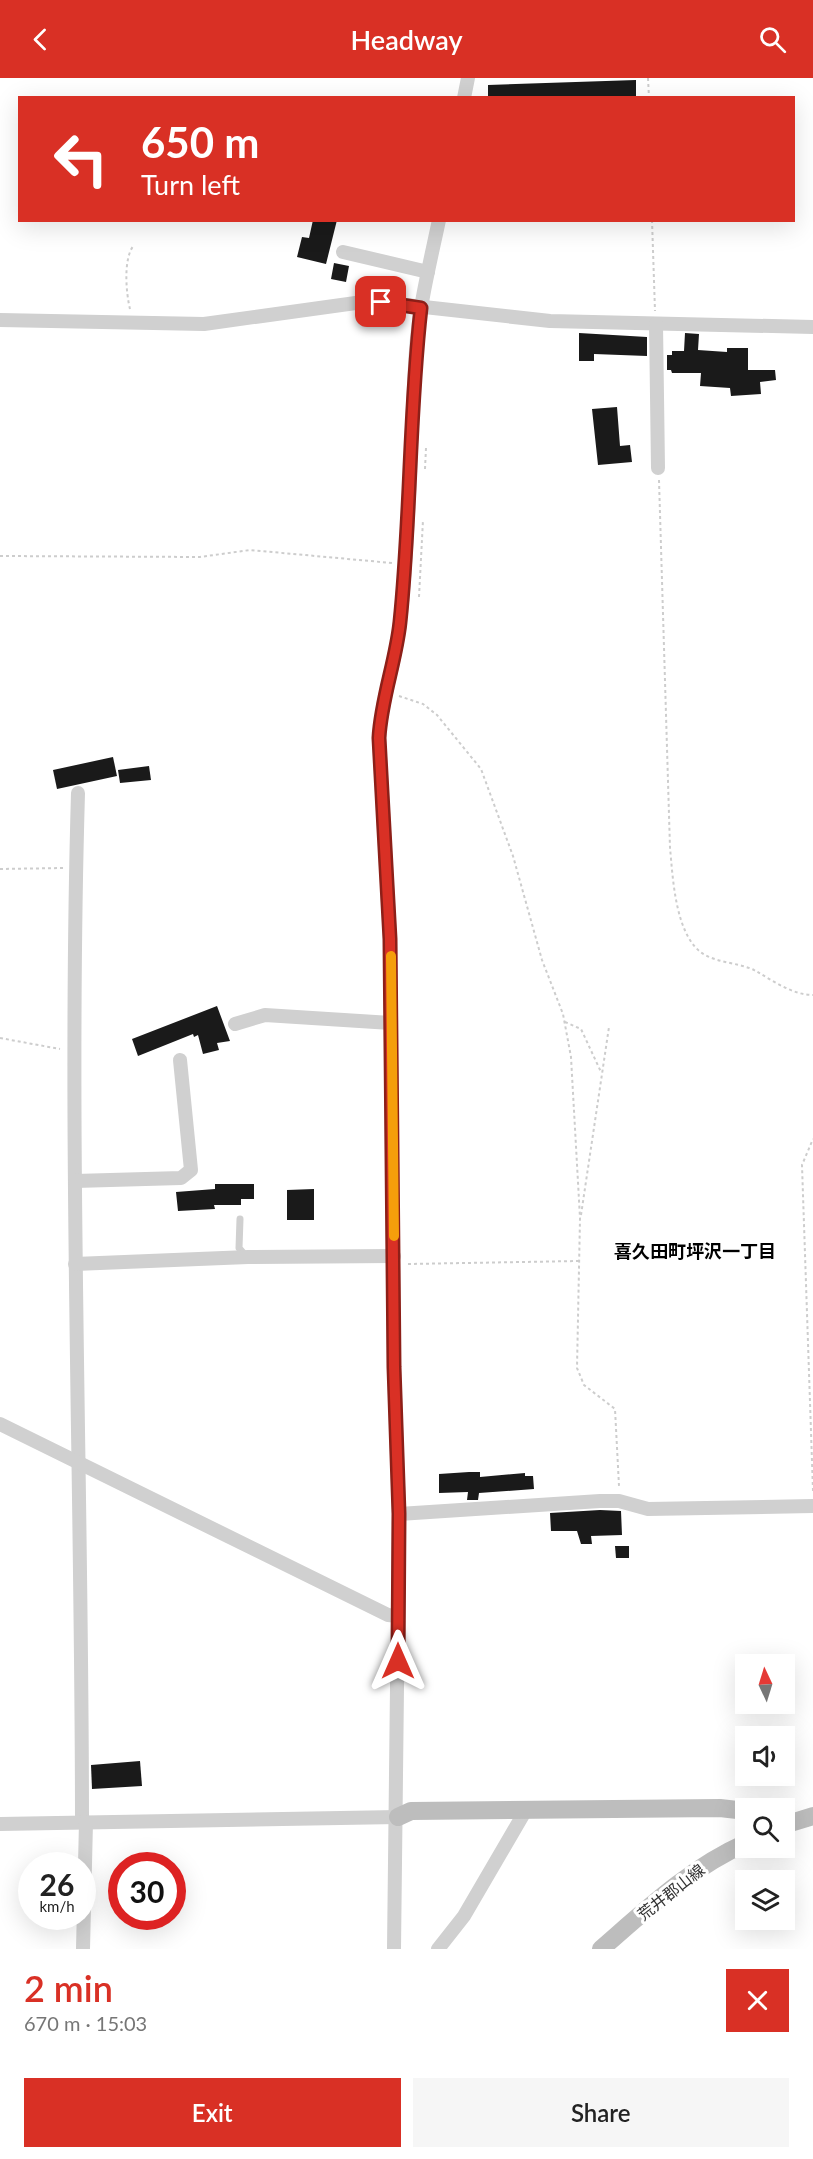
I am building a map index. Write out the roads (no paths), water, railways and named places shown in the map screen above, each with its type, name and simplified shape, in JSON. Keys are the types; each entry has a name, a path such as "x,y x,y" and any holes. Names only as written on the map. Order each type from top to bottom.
{"street":[{"path":"464,96 468,78"},
{"path":"394,1949 398,1817 399,1514 390,939 379,738 380,716 396,657 405,564 416,349 421,308 439,222"},
{"path":"343,252 428,272"},
{"path":"0,320 204,324 370,301 550,321 813,327"},
{"path":"656,324 658,468"},
{"path":"78,793 75,1264 84,1822 83,1949"},
{"path":"235,1024 265,1015 391,1023"},
{"path":"75,1181 181,1178 190,1170 180,1060"},
{"path":"75,1264 248,1257 394,1260"},
{"path":"0,1424 356,1600 388,1615 398,1616"},
{"path":"399,1514 620,1501 648,1509 813,1506"},
{"path":"0,1824 398,1817 411,1811 527,1808 735,1810"},
{"path":"438,1949 470,1906 527,1808"},
{"path":"795,1822 813,1816"},
{"name":"荒井郡山線","path":"601,1949 684,1878 720,1854 735,1848"}],"lane":[{"path":"240,1219 239,1248 248,1257"}],"district":[{"name":"喜久田町坪沢一丁目","path":"695,1252"}]}
